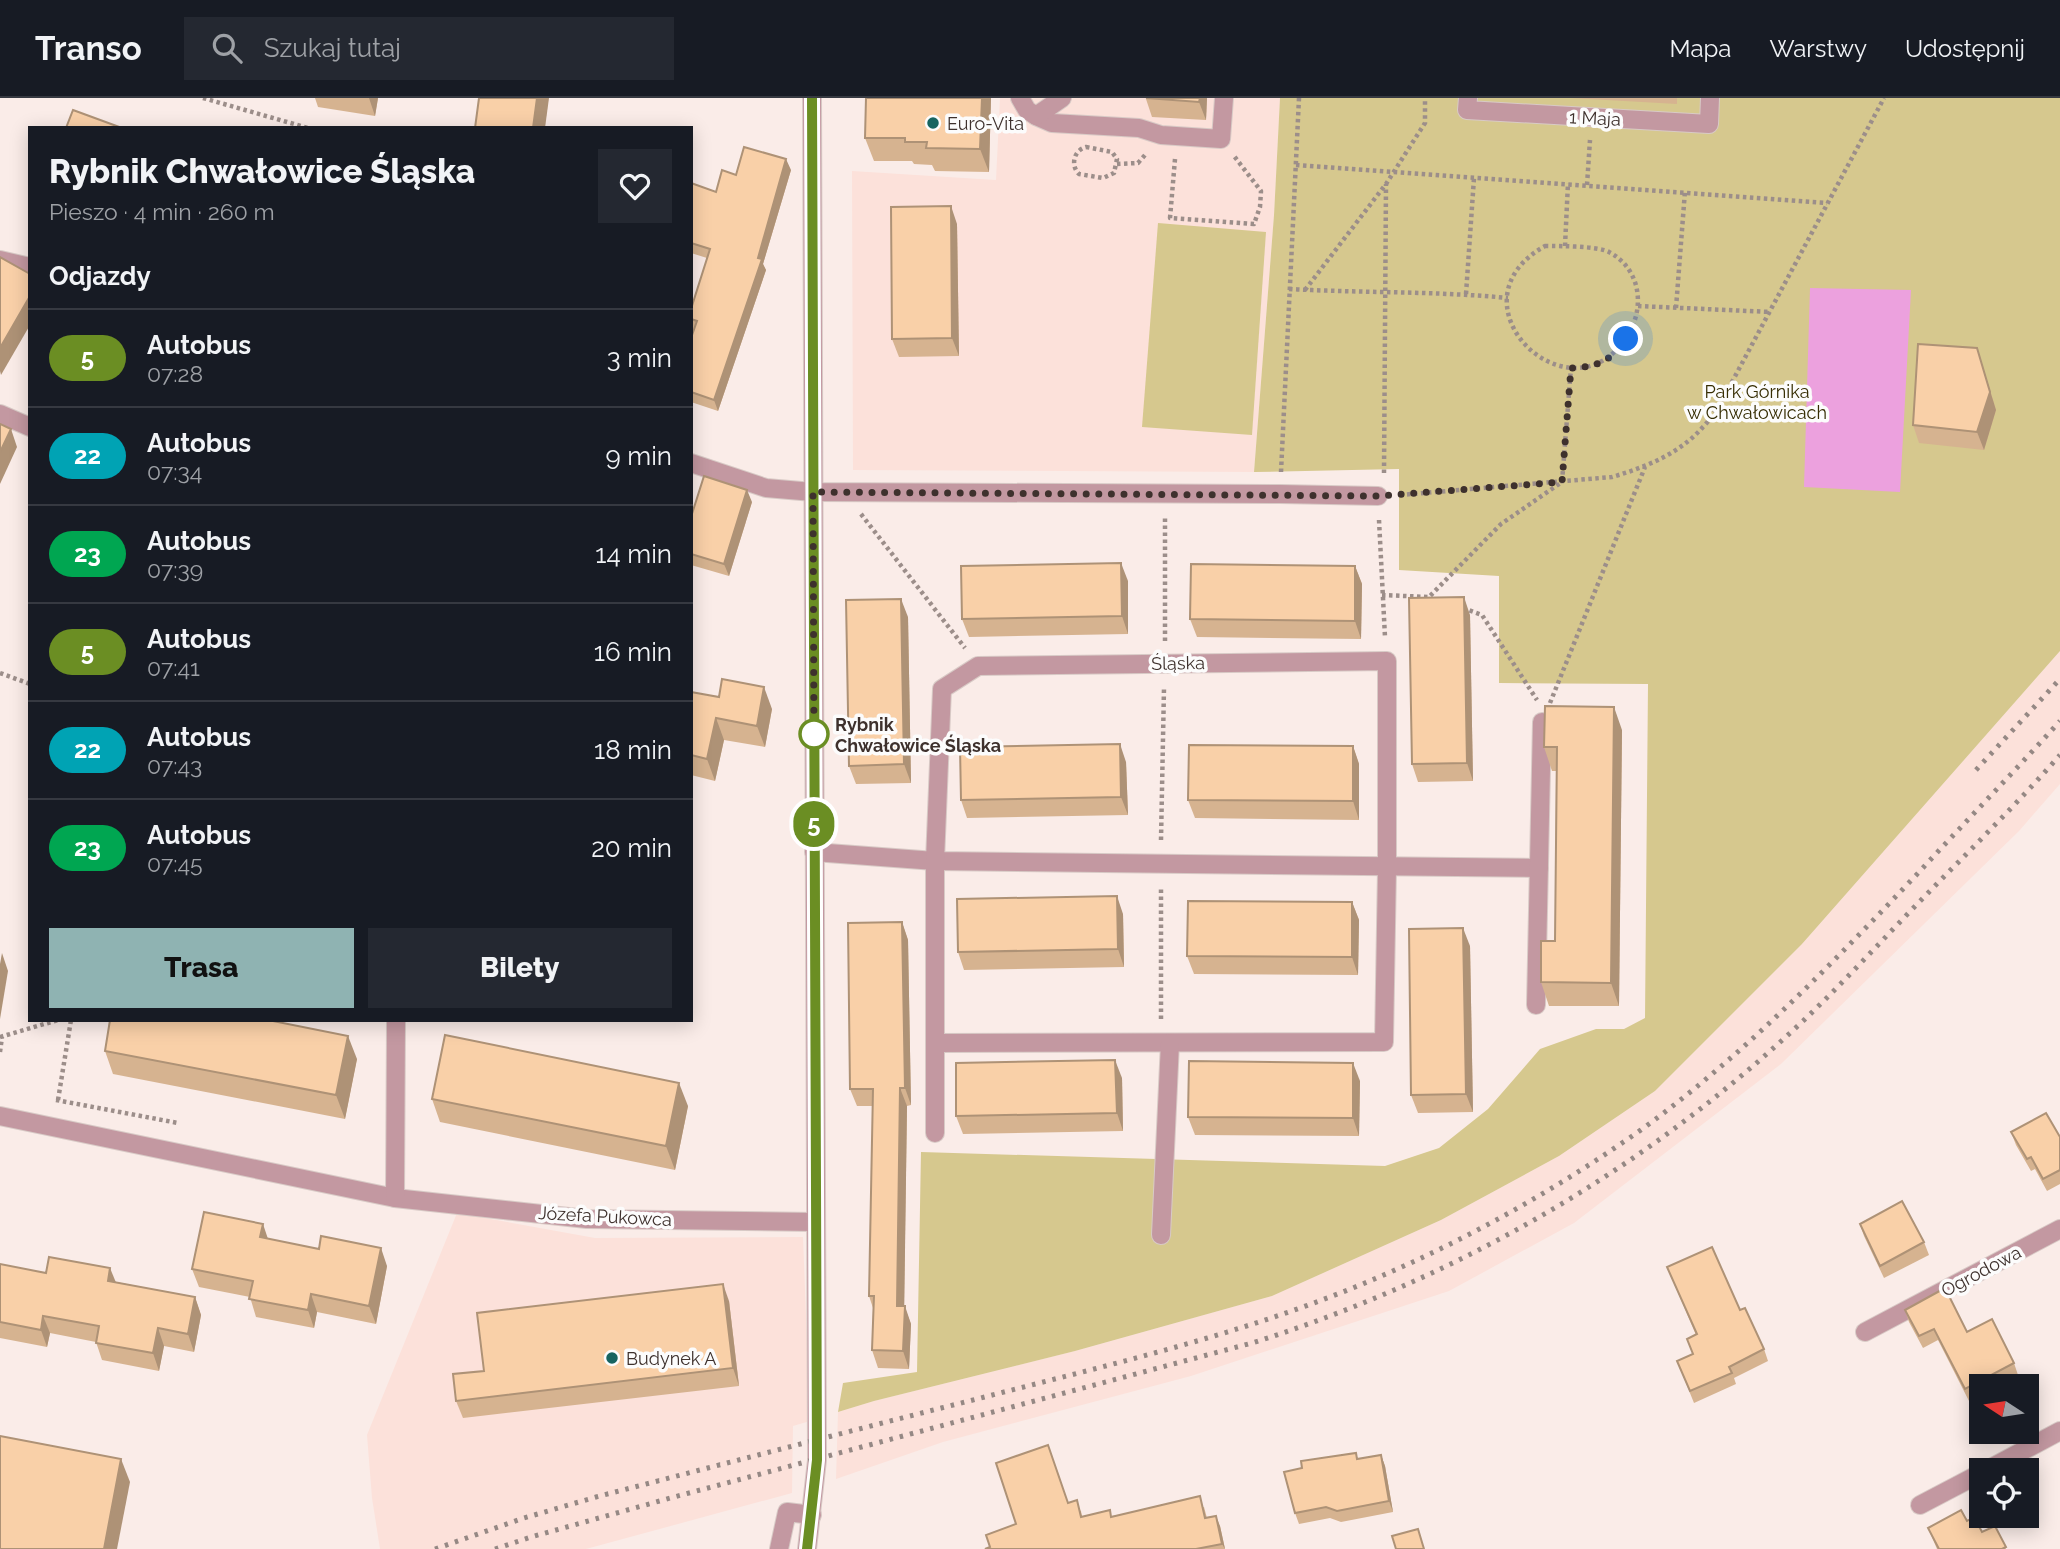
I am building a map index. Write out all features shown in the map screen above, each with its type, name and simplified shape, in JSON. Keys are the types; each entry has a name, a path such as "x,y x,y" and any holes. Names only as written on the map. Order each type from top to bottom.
{"street":[{"path":"807,1549 817,1460 812,98"},
{"path":"1020,98 1027,110 1052,122 1139,128 1161,135 1221,139 1224,98"},
{"path":"1035,116 1062,98"},
{"name":"1 Maja","path":"1468,98 1467,110 1709,124 1710,98"},
{"path":"0,260 28,267"},
{"path":"0,414 28,426"},
{"path":"693,464 766,488 813,492 1378,496"},
{"path":"935,1043 1384,1042 1387,661"},
{"name":"Śląska","path":"978,666 1387,661"},
{"path":"935,1133 934,861 942,689 978,666"},
{"path":"1536,1005 1544,719"},
{"path":"814,852 934,861 1539,868"},
{"path":"396,1022 396,1198"},
{"path":"1161,1235 1166,1043"},
{"name":"Józefa Pukowca","path":"0,1116 396,1198 587,1219 815,1222"},
{"name":"Ogrodowa","path":"1865,1332 2060,1229"},
{"path":"2009,1458 2060,1431"},
{"path":"1920,1505 1969,1479"},
{"path":"779,1549 787,1513 812,1515"}],"path":[{"path":"203,98 301,126"},
{"path":"1280,494 1299,98"},
{"path":"1305,290 1386,184 1424,123 1425,98"},
{"path":"1378,496 1612,477 1645,467 1673,452 1703,428 1726,395 1884,98"},
{"path":"1587,185 1592,117"},
{"path":"1094,148 1112,152 1117,164 1114,173 1106,177 1083,176 1076,170 1074,160 1078,150 1094,148"},
{"path":"1117,164 1138,163"},
{"path":"1296,165 1827,203"},
{"path":"1174,169 1170,218 1254,224 1260,207 1261,191 1250,176"},
{"path":"1466,294 1474,178"},
{"path":"1565,246 1568,183"},
{"path":"1386,184 1385,471 1378,496 1387,661"},
{"path":"1676,308 1685,191"},
{"path":"1545,246 1608,251 1628,267 1638,288 1638,306 1633,326 1618,351 1593,367 1571,368 1542,359 1522,344 1508,312 1508,298 1511,281 1527,256 1545,246"},
{"path":"1289,289 1466,294 1508,298"},
{"path":"1638,306 1771,312"},
{"path":"1562,482 1571,368"},
{"path":"1544,719 1645,467"},
{"path":"1429,597 1501,524 1562,482"},
{"path":"860,493 861,516 978,666"},
{"path":"1165,495 1161,864 1166,1043"},
{"path":"1382,595 1429,597 1442,602"},
{"path":"1455,606 1482,615 1544,719"},
{"path":"0,673 28,683"},
{"path":"0,1052 1,1037 51,1022"},
{"path":"58,1100 71,1022"},
{"path":"46,1098 178,1123"}],"shaded area":[{"path":"1000,98 1280,98 1274,215 1254,472 853,470 852,171 996,180"},
{"path":"1810,288 1911,290 1900,492 1804,487"},
{"path":"2060,651 2060,784 2019,831 1781,1064 1574,1223 1449,1291 1191,1376 943,1442 836,1479 838,1412 1075,1351 1272,1296 1441,1220 1559,1156 1655,1091 1802,944"},
{"path":"457,1213 595,1238 803,1237 810,1421 793,1426 792,1493 586,1549 380,1549 372,1498 367,1435"}],"green space":[{"name":"Park Górnika w Chwałowicach","path":"1280,98 2060,98 2060,651 1802,944 1655,1091 1559,1156 1441,1220 1272,1296 1075,1351 838,1412 843,1383 917,1372 921,1152 1385,1166 1439,1148 1488,1109 1540,1049 1596,1029 1624,1029 1645,1018 1648,684 1499,683 1499,576 1399,570 1399,469 1254,472 1274,215"},
{"path":"1158,223 1266,232 1252,435 1142,427"}],"building":[{"path":"479,98 537,98 533,126 475,126"},
{"name":"Euro-Vita","path":"866,98 982,98 980,149 926,148 927,142 905,142 905,138 865,138"},
{"path":"1146,98 1200,98 1199,102"},
{"path":"73,110 117,126 67,126"},
{"path":"744,147 786,159 758,258 762,259 714,400 693,393 693,332 697,321 693,320 693,303 710,249 693,244 693,184 716,192 722,170 736,175"},
{"path":"951,206 952,338 892,339 891,207"},
{"path":"0,257 28,273 28,299 0,348"},
{"path":"1918,344 1977,348 1990,392 1977,432 1913,425"},
{"path":"0,424 11,429 0,452"},
{"path":"704,476 747,490 724,564 693,555 693,511"},
{"path":"1121,563 1122,616 962,619 961,566"},
{"path":"1191,564 1355,566 1355,621 1190,619"},
{"path":"1464,597 1467,763 1412,764 1409,598"},
{"path":"901,599 904,764 849,766 846,600"},
{"path":"722,679 764,687 757,726 716,718 707,759 693,756 693,692 719,697"},
{"path":"1545,706 1614,707 1611,983 1541,982 1541,941 1555,941 1557,747 1544,747"},
{"path":"1120,744 1121,797 961,800 960,747"},
{"path":"1189,745 1353,746 1353,801 1188,800"},
{"path":"1117,896 1118,949 958,952 957,899"},
{"path":"1188,901 1352,902 1352,957 1187,956"},
{"path":"902,922 905,1088 900,1088 897,1306 905,1306 903,1351 872,1350 874,1296 869,1296 873,1089 850,1089 848,923"},
{"path":"1463,928 1466,1094 1411,1095 1409,929"},
{"path":"110,1022 278,1022 348,1036 336,1095 105,1051"},
{"path":"445,1035 679,1083 666,1146 432,1099"},
{"path":"1115,1060 1117,1113 956,1116 956,1063"},
{"path":"1189,1061 1353,1063 1353,1118 1188,1117"},
{"path":"2046,1113 2060,1137 2060,1170 2043,1179 2031,1157 2027,1159 2011,1132"},
{"path":"1902,1201 1924,1242 1880,1266 1860,1224"},
{"path":"204,1212 263,1224 260,1237 319,1249 321,1236 381,1248 369,1306 311,1294 308,1310 249,1299 253,1281 192,1269"},
{"path":"1712,1247 1740,1310 1745,1308 1764,1349 1729,1367 1732,1373 1690,1391 1677,1361 1693,1354 1687,1339 1697,1334 1667,1267"},
{"path":"49,1257 110,1268 108,1281 195,1297 188,1334 158,1328 153,1353 96,1343 99,1326 43,1316 41,1330 0,1322 0,1264 46,1273"},
{"name":"Budynek A","path":"723,1284 733,1368 456,1401 453,1374 484,1371 477,1313"},
{"path":"1945,1288 1967,1332 1992,1319 2014,1363 1993,1374 1969,1374 1969,1387 1965,1389 1934,1329 1919,1336 1905,1310"},
{"path":"0,1436 121,1459 104,1549 0,1549"},
{"path":"1048,1445 1068,1503 1077,1500 1081,1517 1110,1510 1111,1517 1200,1496 1205,1518 1216,1516 1222,1544 1196,1549 985,1549 990,1547 986,1535 1016,1524 996,1463"},
{"path":"1356,1453 1357,1459 1381,1455 1389,1501 1337,1511 1326,1507 1295,1513 1284,1472 1302,1468 1301,1461"},
{"path":"1961,1510 1967,1521 1969,1520 1969,1528 1980,1528 1982,1532 1996,1528 2006,1547 1939,1549 1928,1528"},
{"path":"1418,1529 1424,1549 1396,1549 1392,1536"}],"railway":[{"path":"1976,770 2060,679"},
{"path":"435,1549 524,1518 596,1497 1194,1342 1322,1300 1448,1245 1529,1202 1607,1153 1645,1127 1719,1068 1855,939 2060,721"},
{"path":"495,1549 674,1497 1252,1343 1328,1317 1475,1252 1614,1171 1680,1125 1743,1075 1834,990 2060,755"}],"bus line":[{"name":"5","path":"807,1549 817,1460 812,98"}],"place":[{"name":"Euro-Vita","path":"933,123"},
{"name":"Rybnik Chwałowice Śląska","path":"814,734"},
{"name":"Budynek A","path":"612,1358"}],"route":[{"path":"814,734 814,741 813,492 1378,496 1562,482 1571,368 1593,367 1618,351 1626,339"}]}
